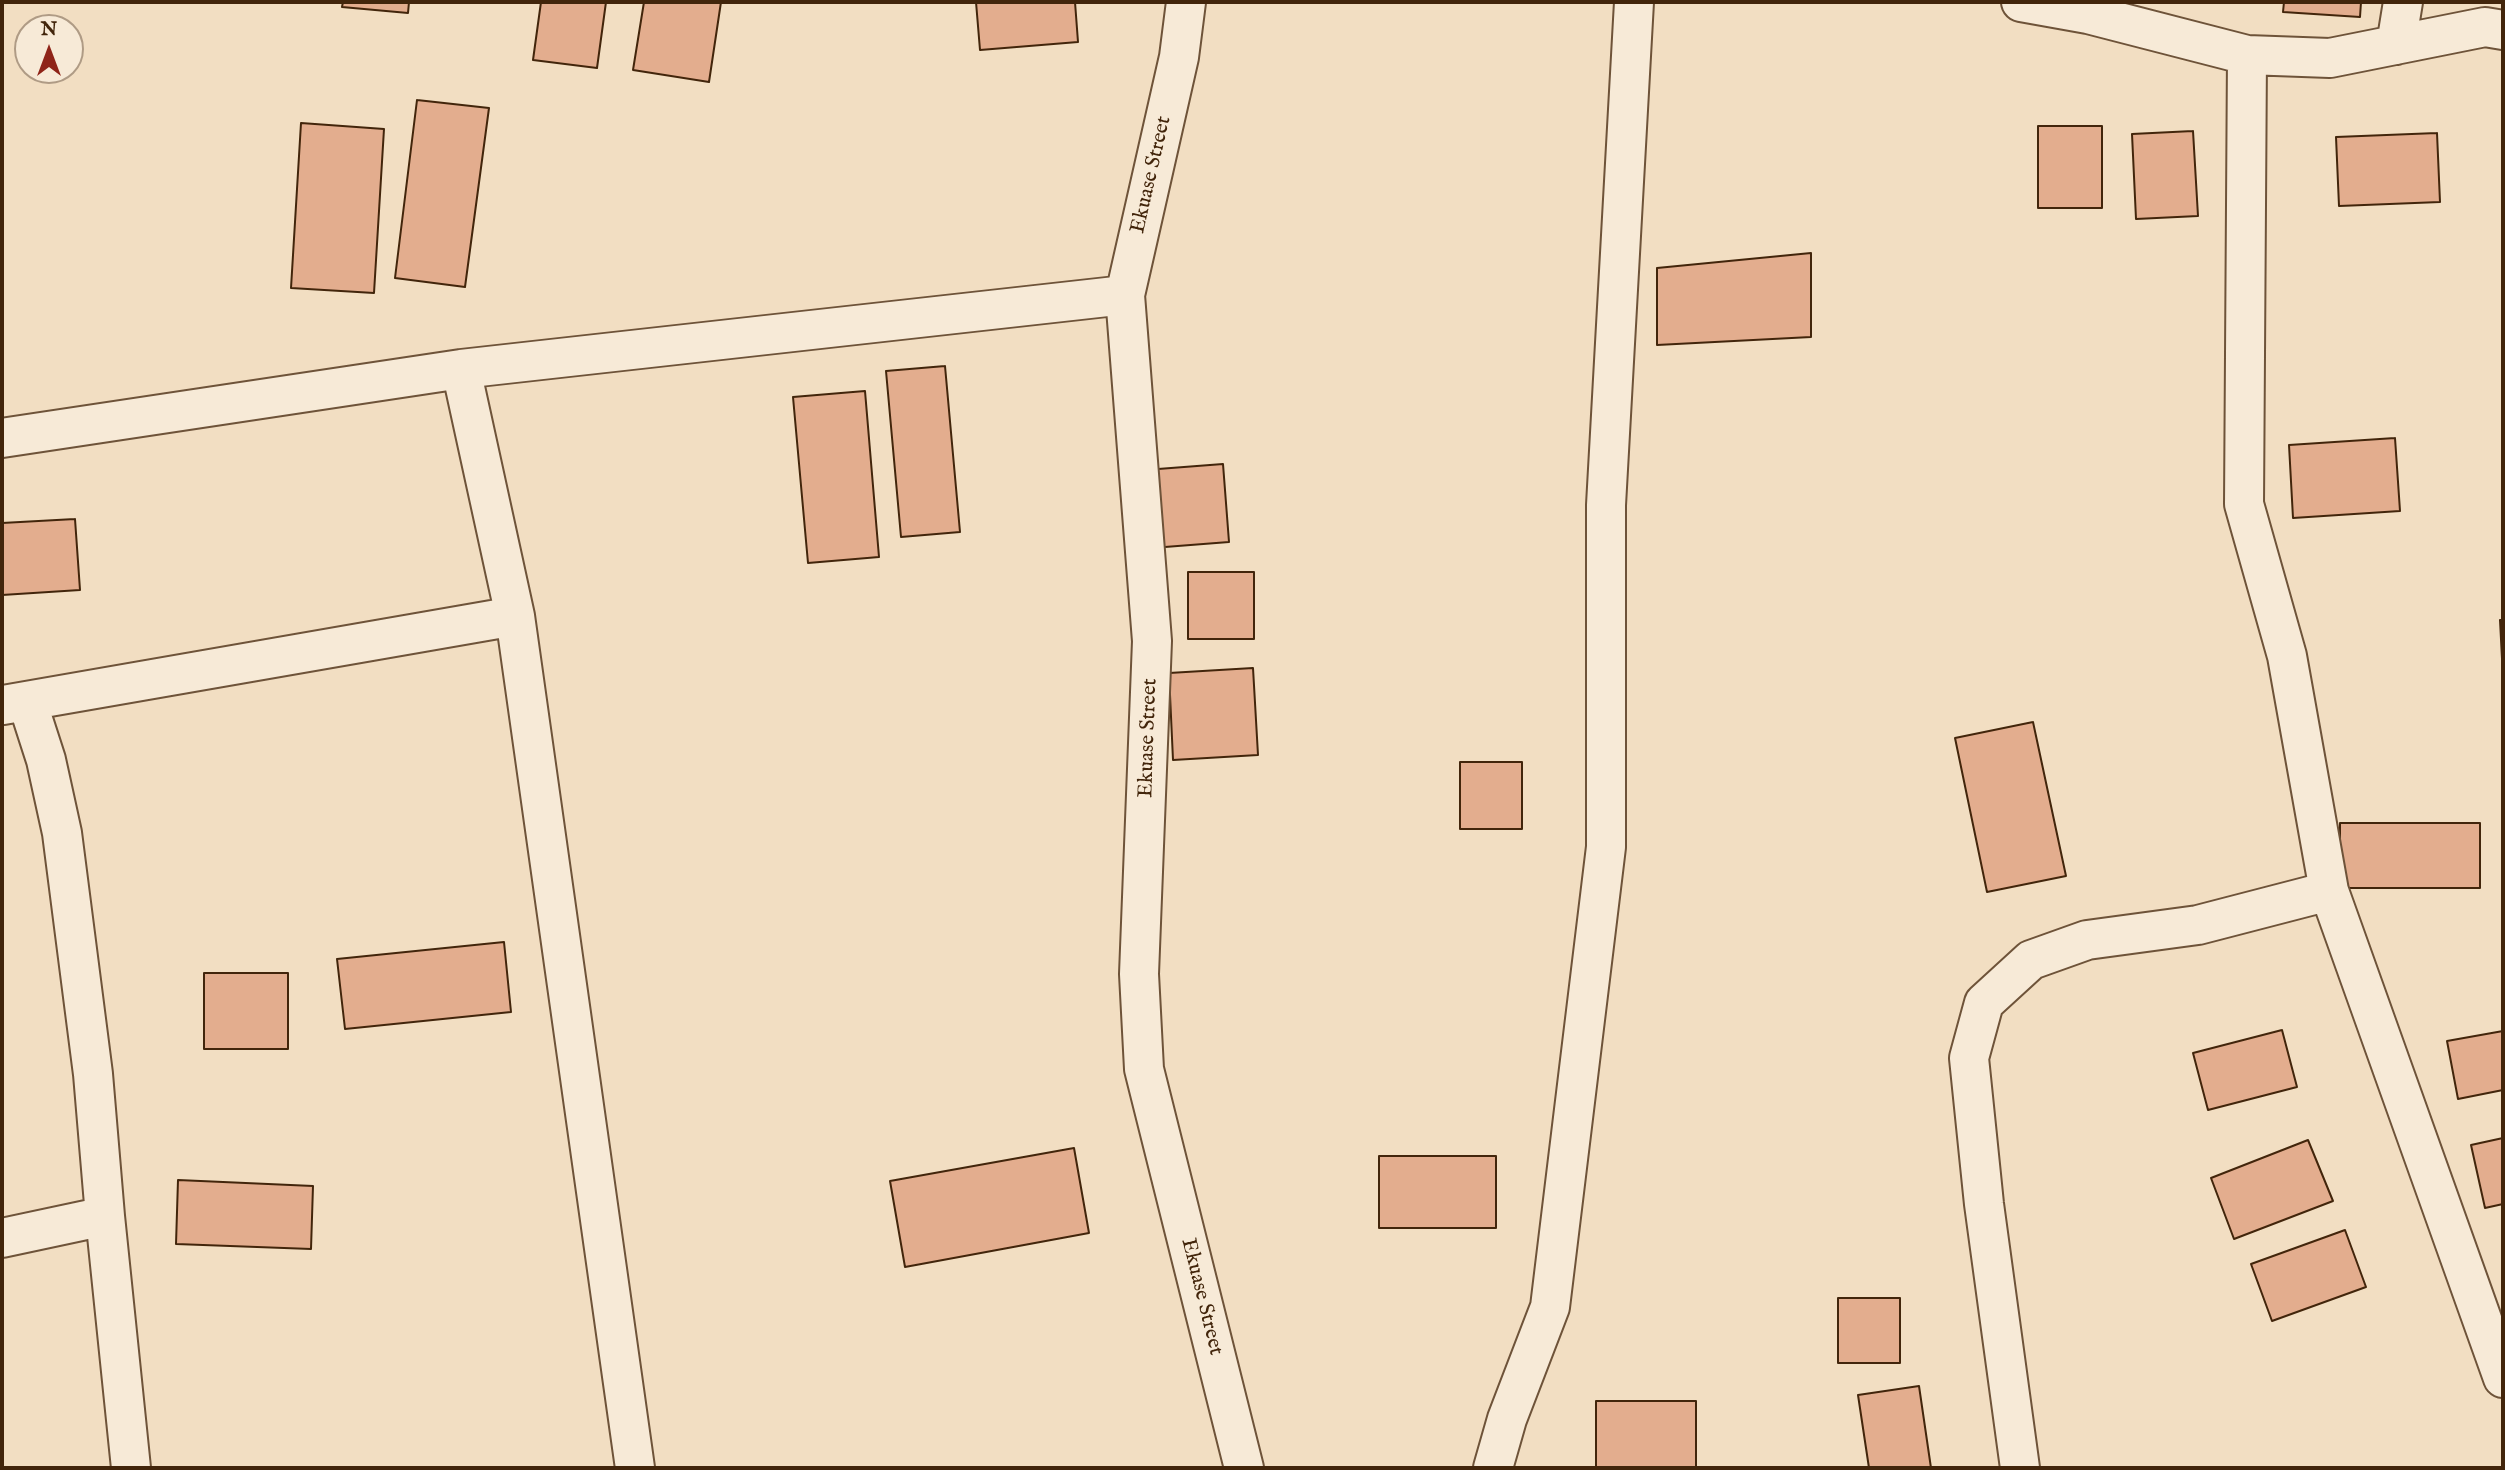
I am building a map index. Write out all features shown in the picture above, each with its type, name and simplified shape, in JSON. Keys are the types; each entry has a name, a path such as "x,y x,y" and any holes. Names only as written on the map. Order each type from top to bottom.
{"street":[{"name":"Ekuase Street","path":"1186,2 1179,57 1125,295 1152,641 1139,974 1144,1069 1244,1468"},
{"path":"1493,1468 1507,1419 1550,1307 1606,847 1606,505 1634,2"},
{"path":"2021,2 2088,15 2247,55 2330,58 2485,27 2503,30"},
{"path":"2396,45 2403,2"},
{"path":"2247,55 2244,504 2287,656 2329,891 2503,1378"},
{"path":"2,438 461,369 1125,295"},
{"path":"461,369 515,616 635,1468"},
{"path":"131,1468 93,1074 62,833 46,760 14,703 515,616"},
{"path":"2020,1468 1984,1204 1969,1058 1984,1003 2031,960 2087,940 2198,925 2329,891"},
{"path":"2,1238 105,1216"}],"building":[{"path":"343,2 409,2 408,13 342,7"},
{"path":"541,2 606,2 597,68 533,60"},
{"path":"644,2 721,2 709,82 633,70"},
{"path":"976,2 1075,2 1078,42 980,50"},
{"path":"2284,2 2361,2 2360,17 2283,12"},
{"path":"417,100 489,108 465,287 395,278"},
{"path":"301,123 384,129 374,293 291,288"},
{"path":"2038,126 2102,126 2102,208 2038,208"},
{"path":"2193,131 2198,216 2136,219 2132,134"},
{"path":"2437,133 2440,202 2339,206 2336,137"},
{"path":"1811,253 1811,337 1657,345 1657,268"},
{"path":"945,366 960,532 901,537 886,371"},
{"path":"865,391 879,557 808,563 793,397"},
{"path":"2395,438 2400,511 2293,518 2289,445"},
{"path":"1223,464 1229,542 1152,548 1145,470"},
{"path":"75,519 80,590 2,595 2,523"},
{"path":"1188,572 1254,572 1254,639 1188,639"},
{"path":"2500,620 2503,620 2503,678"},
{"path":"1253,668 1258,755 1173,760 1169,673"},
{"path":"2033,722 2066,876 1987,892 1955,738"},
{"path":"1460,762 1522,762 1522,829 1460,829"},
{"path":"2340,823 2480,823 2480,888 2340,888"},
{"path":"504,942 511,1012 345,1029 337,959"},
{"path":"204,973 288,973 288,1049 204,1049"},
{"path":"2282,1030 2297,1087 2208,1110 2193,1053"},
{"path":"2503,1031 2503,1090 2458,1099 2447,1041"},
{"path":"2503,1138 2503,1204 2485,1208 2471,1145"},
{"path":"2308,1140 2333,1201 2234,1239 2211,1178"},
{"path":"1074,1148 1089,1233 905,1267 890,1181"},
{"path":"1379,1156 1496,1156 1496,1228 1379,1228"},
{"path":"178,1180 313,1186 311,1249 176,1244"},
{"path":"2345,1230 2366,1287 2272,1321 2251,1264"},
{"path":"1838,1298 1900,1298 1900,1363 1838,1363"},
{"path":"1919,1386 1931,1468 1869,1468 1858,1395"},
{"path":"1596,1401 1696,1401 1696,1468 1596,1468"}]}
